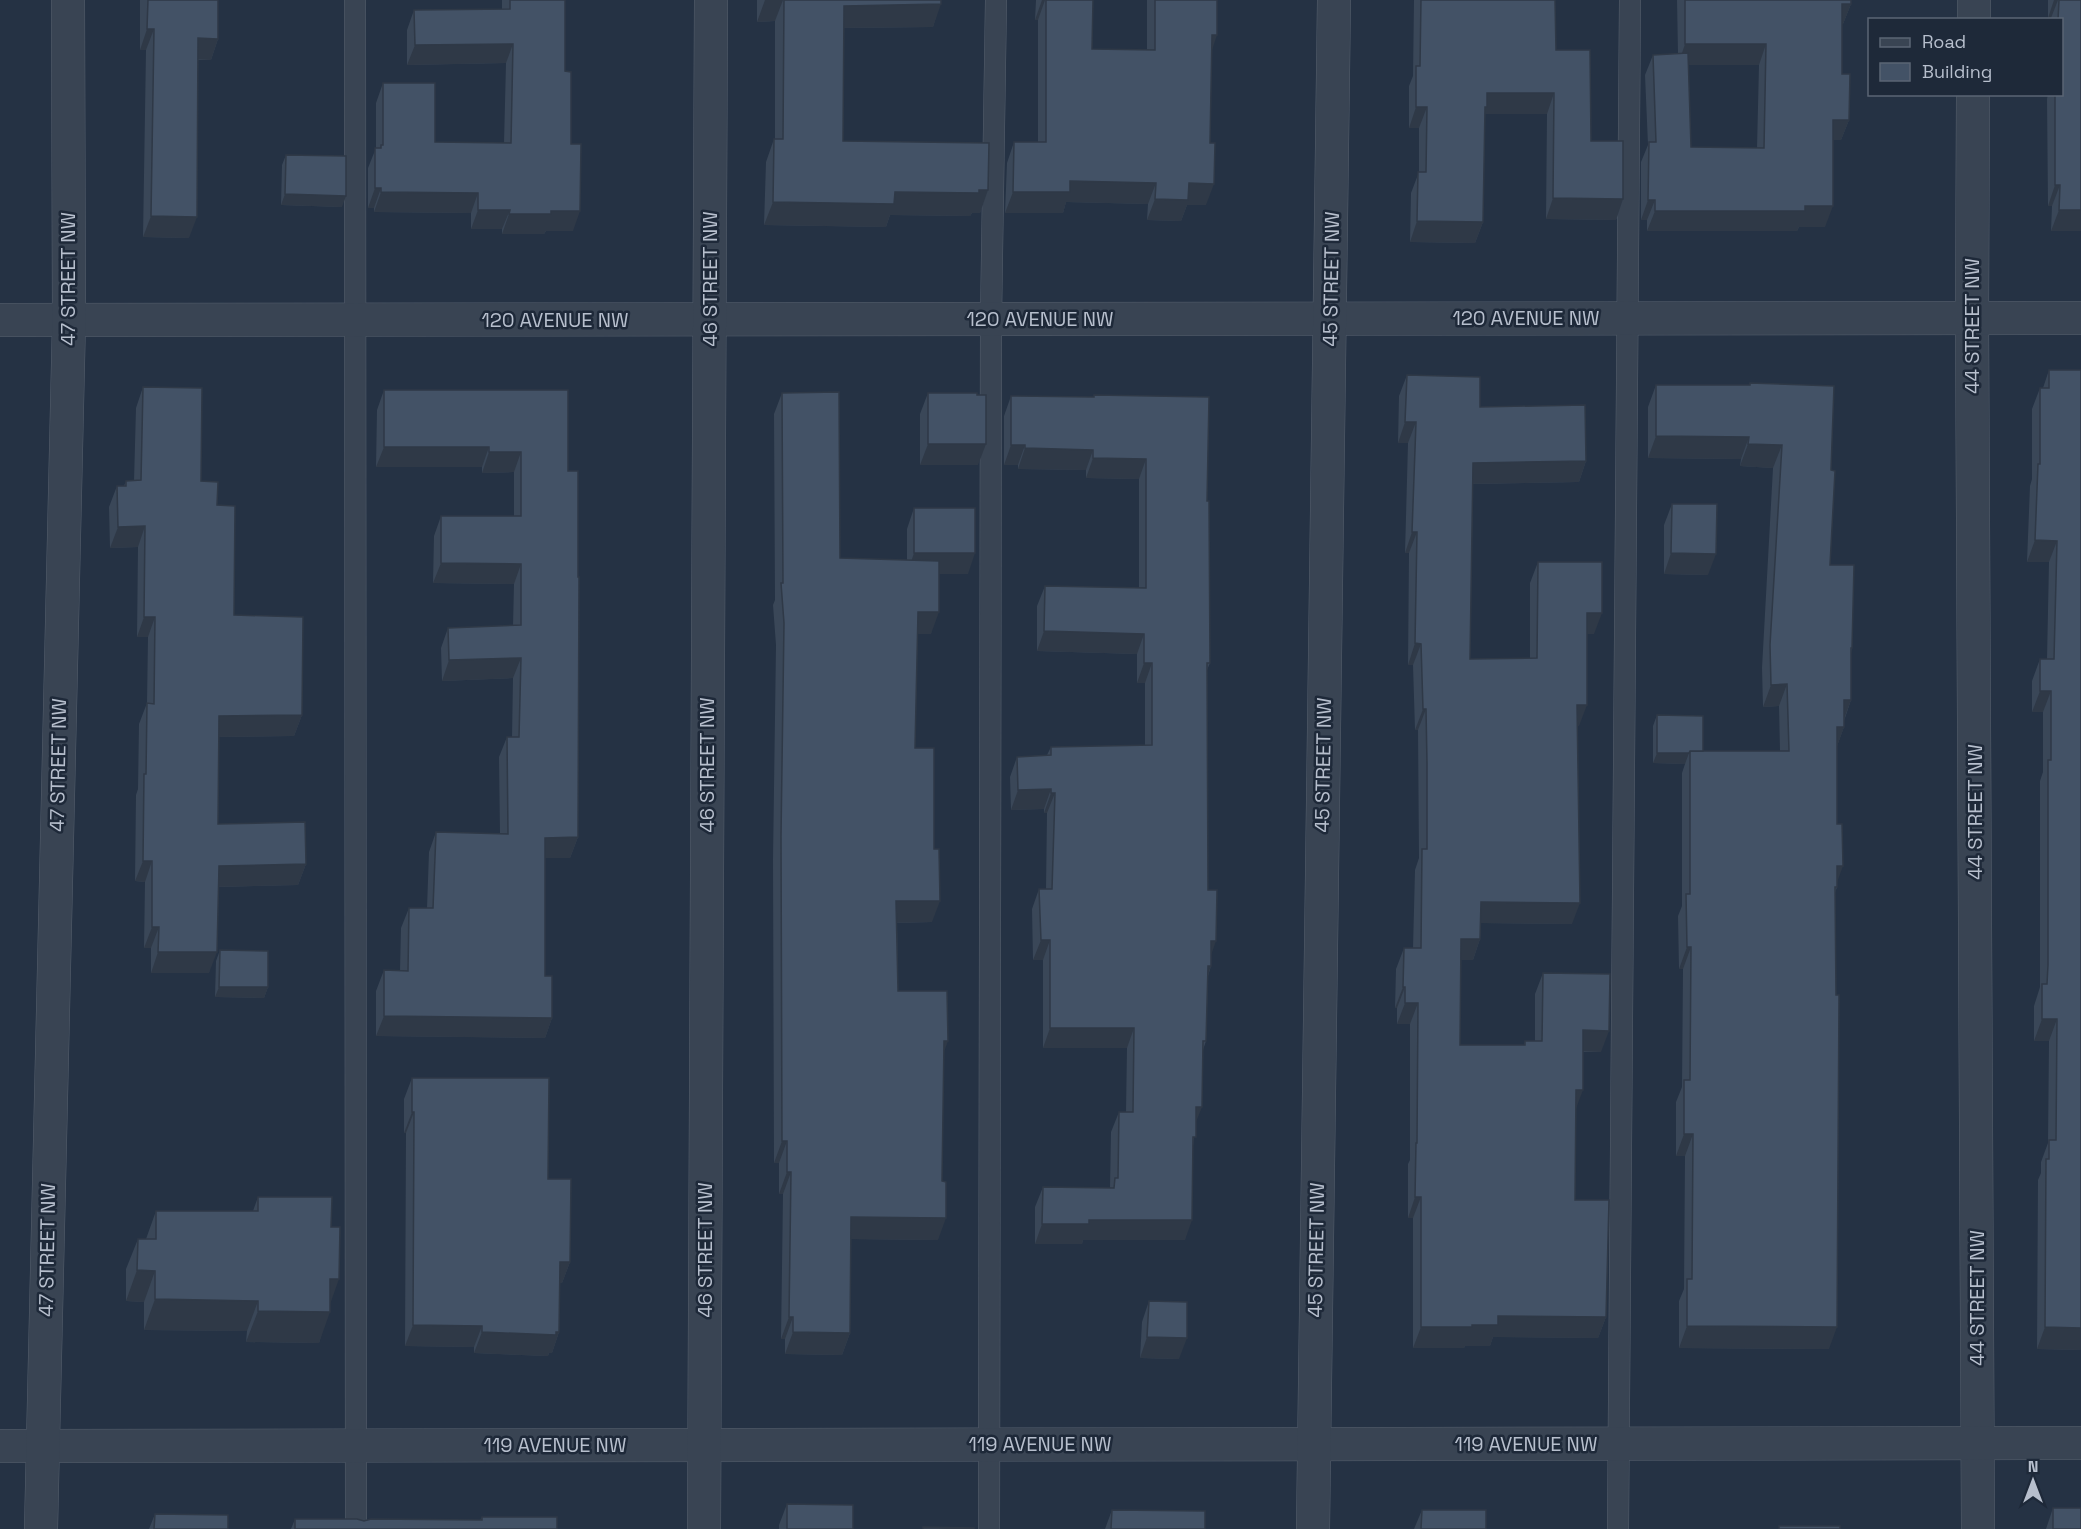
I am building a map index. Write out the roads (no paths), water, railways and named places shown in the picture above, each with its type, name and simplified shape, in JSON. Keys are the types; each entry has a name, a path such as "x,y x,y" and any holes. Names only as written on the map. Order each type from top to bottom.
{"street":[{"name":"47 STREET NW","path":"41,1529 69,320 68,0"},
{"name":"46 STREET NW","path":"704,1529 711,0"},
{"name":"45 STREET NW","path":"1313,1529 1334,0"},
{"path":"1974,0 1974,18"},
{"name":"44 STREET NW","path":"1973,96 1978,1529"},
{"name":"120 AVENUE NW","path":"0,320 2081,318"},
{"name":"119 AVENUE NW","path":"0,1446 2081,1443"}],"lane":[{"path":"354,0 356,1529"},
{"path":"989,1529 991,319 996,0"},
{"path":"1618,1529 1630,0"}]}
